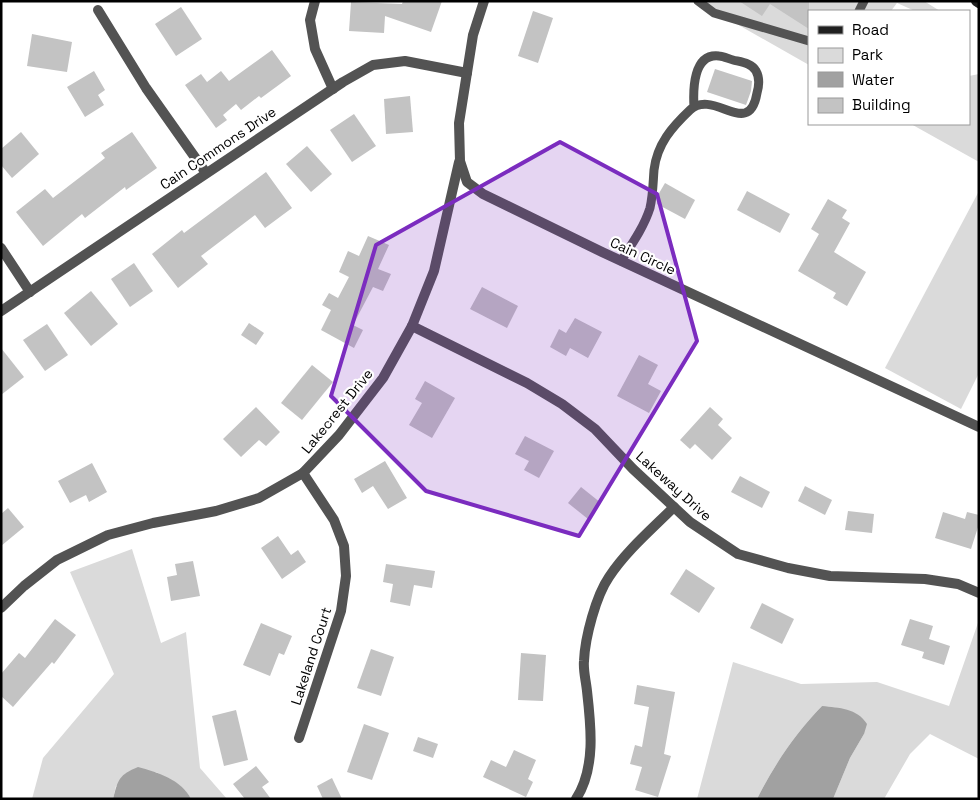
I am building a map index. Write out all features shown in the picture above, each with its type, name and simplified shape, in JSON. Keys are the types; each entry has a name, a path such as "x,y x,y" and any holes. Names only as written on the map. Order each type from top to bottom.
{"street":[{"path":"315,1 310,20 315,49 333,89"},
{"name":"Cain Circle","path":"484,1 473,35 459,123 460,161 467,182 483,194 621,261 979,427"},
{"path":"98,10 146,88 206,173"},
{"name":"Cain Commons Drive","path":"1,311 333,89 373,65 405,61 467,73"},
{"name":"Lakecrest Drive","path":"1,608 24,586 57,560 108,535 153,523 216,512 259,498 303,473 339,435 383,378 412,326 434,271 460,161"},
{"path":"1,248 30,292"},
{"name":"Lakeway Drive","path":"412,326 527,383 562,404 595,429 633,469 690,522 738,554 788,568 830,576 925,580 958,584 979,593"},
{"name":"Lakeland Court","path":"299,738 341,611 346,576 344,546 334,520 303,473"},
{"path":"576,799 582,790 588,766 590,746 584,662 590,621 608,578 635,545 674,507"}],"lane":[{"path":"698,1 714,13 808,40"},
{"path":"621,261 637,236 649,208 656,158 668,132 694,107 709,104 741,114 753,110 758,91 759,77 756,70 750,65 718,56 703,61 697,70 694,82 694,107"}],"highlighted area":[{"path":"560,142 657,194 697,341 579,536 426,491 331,396 376,245"}],"green space":[{"path":"687,1 924,1 938,10 913,10 897,3 892,10 808,10 808,64 700,3"},
{"path":"979,74 979,162 913,125 970,125 970,76"},
{"path":"979,191 979,373 961,409 885,368"},
{"path":"132,549 161,643 186,632 200,768 227,799 191,799 180,786 156,772 116,786 113,799 32,799 43,758 114,674 70,572"},
{"path":"979,620 979,759 930,734 910,754 884,799 833,799 850,758 864,734 822,706 786,750 757,799 697,799 733,662 801,684 877,682 949,706"}],"water":[{"path":"822,706 841,708 853,712 867,724 833,799 757,799 786,750"},
{"path":"138,767 161,774 175,782 187,792 191,799 113,799 116,787 123,775"}],"building":[{"path":"403,1 442,1 431,32 385,16 384,33 349,31 351,2 402,4"},
{"path":"739,1 809,1 808,28 770,4 762,16"},
{"path":"181,7 202,39 176,56 155,24"},
{"path":"533,11 553,18 538,63 518,56"},
{"path":"32,34 72,42 67,72 27,66"},
{"path":"272,50 291,76 241,110 236,104 223,115 227,120 216,128 185,85 201,74 207,82 221,71 229,81"},
{"path":"715,69 752,81 746,105 707,92"},
{"path":"94,71 105,90 98,95 104,105 85,117 67,87"},
{"path":"410,96 413,132 386,134 384,99"},
{"path":"354,114 376,146 352,162 330,130"},
{"path":"21,132 39,154 12,178 1,165 1,149"},
{"path":"132,132 157,168 126,190 125,187 85,218 82,214 43,246 16,212 45,189 53,198 105,158 101,153"},
{"path":"307,146 332,174 311,192 286,164"},
{"path":"266,172 292,208 265,228 255,215 201,256 208,264 178,288 152,254 182,230 184,233"},
{"path":"665,183 695,200 685,219 657,204 658,195"},
{"path":"747,191 790,214 780,233 737,210"},
{"path":"828,199 847,210 842,218 850,223 834,252 866,272 847,306 833,298 836,293 798,271 819,234 811,229"},
{"path":"368,236 389,245 378,269 391,274 383,291 373,287 353,325 363,330 354,348 321,330 331,310 322,305 329,293 338,298 349,277 339,272 348,251 359,256"},
{"path":"134,263 153,291 130,307 111,279"},
{"path":"482,287 518,306 507,328 470,309"},
{"path":"91,291 118,324 91,346 64,313"},
{"path":"575,318 602,332 588,358 570,348 566,356 550,347 559,329 566,333"},
{"path":"249,323 264,333 256,345 241,335"},
{"path":"47,324 68,355 45,371 23,340"},
{"path":"1,348 24,377 1,395"},
{"path":"639,355 658,365 648,384 661,391 649,413 617,396"},
{"path":"312,365 333,382 302,420 281,403"},
{"path":"425,381 455,398 432,438 409,425 422,403 415,399"},
{"path":"256,407 280,432 266,446 259,440 241,457 223,439"},
{"path":"710,407 723,419 718,425 732,438 712,460 695,444 690,449 680,440"},
{"path":"525,436 554,451 539,478 524,470 529,461 515,454"},
{"path":"385,461 407,498 388,509 373,486 362,493 354,479"},
{"path":"92,463 107,492 89,502 86,495 70,503 58,481"},
{"path":"740,476 770,492 762,508 731,492"},
{"path":"805,486 832,500 825,515 798,501"},
{"path":"581,487 601,503 588,519 568,503"},
{"path":"8,508 24,527 1,546 1,514"},
{"path":"848,511 874,514 872,533 845,530"},
{"path":"943,512 965,519 967,512 979,515 979,524 971,549 935,538"},
{"path":"278,536 291,555 298,550 306,562 282,579 261,548"},
{"path":"193,561 200,596 171,601 167,577 177,575 175,564"},
{"path":"386,564 435,571 432,588 414,585 410,606 390,602 393,584 383,582"},
{"path":"686,569 715,588 699,613 670,594"},
{"path":"762,603 794,619 782,644 750,628"},
{"path":"55,619 76,635 54,664 52,662 13,707 1,696 1,674 19,653 25,658"},
{"path":"910,619 933,626 929,639 950,646 944,665 922,658 924,652 901,645"},
{"path":"261,623 292,636 284,655 279,653 270,676 243,665"},
{"path":"371,649 394,657 381,696 357,688"},
{"path":"521,653 546,655 543,701 518,700"},
{"path":"637,685 675,692 664,754 671,756 658,797 635,790 642,767 630,764 635,745 642,747 649,707 634,704"},
{"path":"236,710 248,760 224,766 212,716"},
{"path":"364,724 389,733 372,780 347,772"},
{"path":"418,737 438,744 433,758 413,751"},
{"path":"514,750 536,760 528,779 533,782 526,797 483,777 491,760 506,767"},
{"path":"256,766 269,782 262,787 271,799 245,799 233,784"},
{"path":"332,778 342,799 323,799 317,786"}]}
